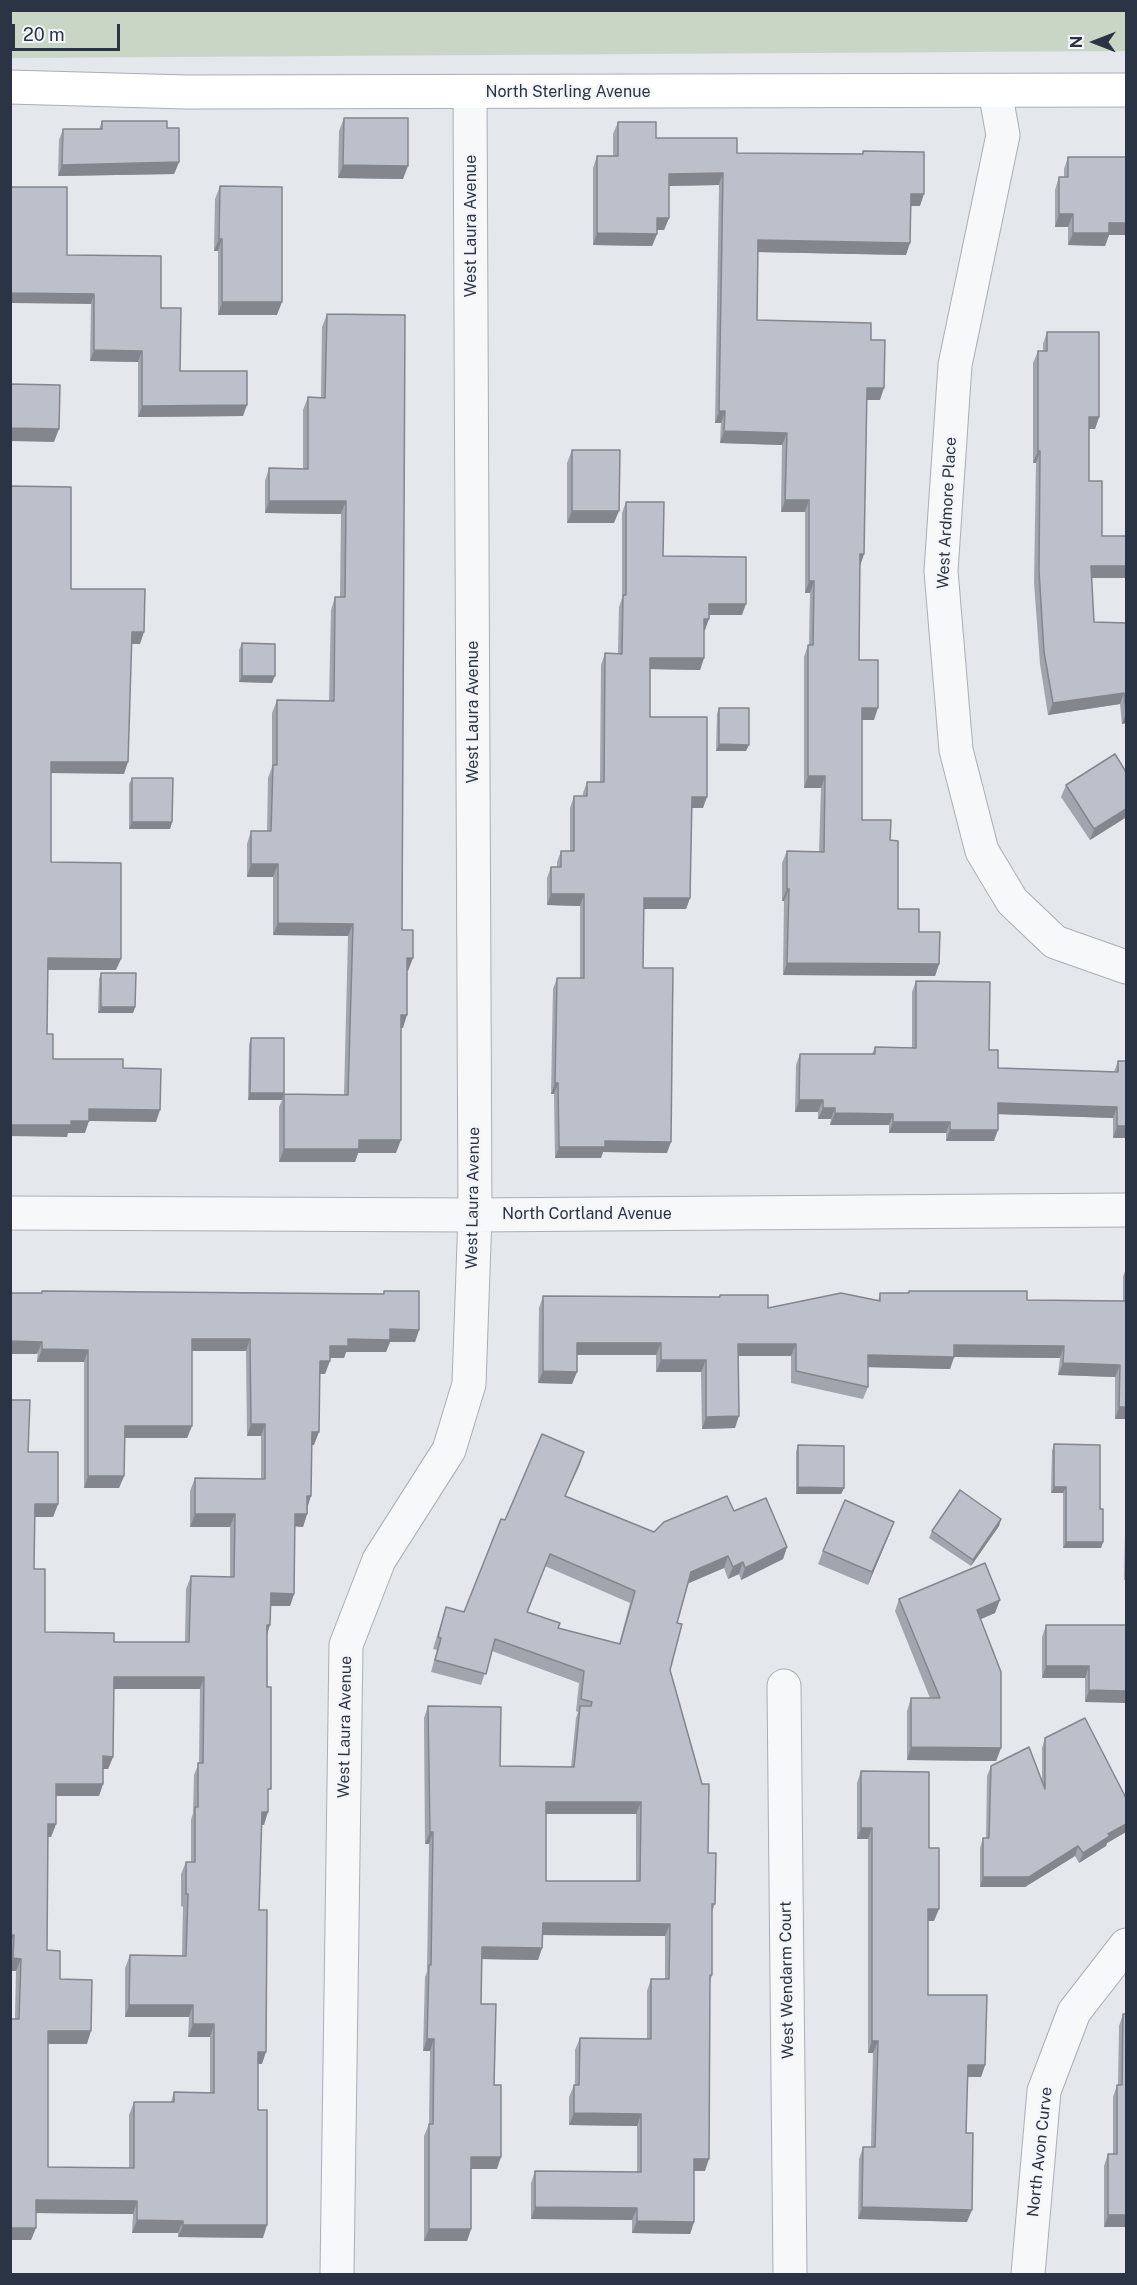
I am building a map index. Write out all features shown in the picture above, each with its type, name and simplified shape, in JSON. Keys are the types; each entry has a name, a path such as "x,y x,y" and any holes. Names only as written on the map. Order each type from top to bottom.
{"street":[{"name":"North Sterling Avenue","path":"10,87 186,92 1126,90"},
{"name":"West Ardmore Place","path":"995,91 1003,135 955,365 941,572 956,750 982,851 1012,901 1055,942 1126,967"},
{"name":"West Laura Avenue","path":"337,2274 346,1645 379,1560 449,1450 469,1384 475,1215 470,92"},
{"name":"North Cortland Avenue","path":"10,1213 475,1215 1126,1210"},
{"name":"West Wendarm Court","path":"784,1686 790,2274"},
{"name":"North Avon Curve","path":"1028,2274 1044,2091 1074,2012 1126,1945"}],"green space":[{"path":"11,10 1126,10 1126,51 10,58"}],"building":[{"path":"344,118 408,118 408,166 343,165"},
{"path":"102,121 167,121 167,128 179,128 179,162 62,165 63,129 102,129"},
{"path":"618,122 656,122 656,138 737,138 737,153 924,152 924,194 911,194 910,243 758,240 757,320 871,323 871,340 885,340 884,388 867,388 864,554 860,554 859,660 878,660 878,708 862,708 862,820 891,820 890,840 898,841 898,909 919,909 919,932 940,932 939,964 787,963 789,889 787,889 787,851 824,852 825,776 808,776 808,645 813,645 814,581 809,581 809,500 785,500 787,433 724,431 725,411 719,411 723,173 669,174 669,218 657,218 657,234 597,233 597,156 618,156"},
{"path":"1068,157 1126,157 1126,223 1109,223 1109,233 1073,233 1073,214 1059,214 1059,177 1068,177"},
{"path":"220,186 282,187 282,302 222,302 222,239 219,239"},
{"path":"10,187 67,187 67,255 161,256 161,308 181,308 180,371 247,371 247,405 142,406 142,351 94,350 94,294 10,293"},
{"path":"327,314 405,315 402,930 413,930 413,958 407,958 407,1015 401,1015 401,1140 359,1140 359,1149 284,1149 284,1094 348,1095 353,924 278,923 278,864 251,864 251,831 271,831 273,765 277,765 277,700 334,701 335,597 345,597 346,501 269,501 269,468 308,469 308,397 325,398"},
{"path":"1047,332 1099,332 1099,417 1089,417 1089,481 1102,481 1102,536 1126,536 1126,566 1091,566 1094,622 1126,623 1126,712 1124,693 1053,703 1044,652 1039,571 1038,351 1047,351"},
{"path":"10,384 60,385 59,429 10,428"},
{"path":"572,450 620,450 619,511 572,511"},
{"path":"10,486 71,487 71,589 145,589 144,632 132,632 128,762 51,762 51,862 121,863 121,959 48,958 47,1034 53,1034 53,1059 123,1059 123,1068 161,1069 160,1110 89,1109 89,1121 71,1121 71,1125 10,1125"},
{"path":"626,502 664,502 663,556 746,557 746,604 709,604 709,619 704,619 704,658 650,658 650,717 707,717 707,797 692,797 690,898 644,898 643,968 673,968 671,1142 605,1141 605,1147 559,1147 558,1083 555,1083 557,978 584,978 584,894 551,894 551,867 561,867 561,851 574,851 574,796 587,796 587,782 604,782 605,653 622,654 623,595 626,595"},
{"path":"242,643 275,644 275,676 242,676"},
{"path":"719,708 749,708 749,745 719,744"},
{"path":"1115,754 1126,772 1126,809 1094,829 1066,785"},
{"path":"132,778 173,778 172,822 132,822"},
{"path":"101,973 136,973 135,1007 101,1007"},
{"path":"916,981 990,982 989,1050 998,1050 998,1068 1118,1072 1118,1061 1126,1061 1126,1126 1117,1126 1117,1107 998,1103 998,1130 950,1130 950,1122 893,1122 893,1114 835,1113 835,1108 823,1108 823,1100 799,1100 800,1054 875,1054 875,1047 916,1048"},
{"path":"251,1038 284,1038 284,1093 250,1093"},
{"path":"42,1291 384,1294 384,1291 419,1291 419,1330 390,1329 390,1340 348,1339 348,1346 330,1346 330,1361 320,1361 319,1432 312,1432 311,1496 307,1496 307,1514 295,1514 294,1594 271,1593 270,1625 267,1625 267,1687 271,1687 271,1789 268,1789 268,1812 262,1812 259,1910 267,1910 266,2052 258,2052 258,2110 267,2110 267,2225 183,2225 183,2221 137,2220 137,2201 36,2200 36,2228 10,2228 10,2019 19,2019 21,1959 13,1958 14,1935 10,1935 10,1400 30,1400 28,1452 58,1452 58,1504 35,1504 34,1569 45,1569 45,1632 114,1633 114,1642 189,1642 191,1576 234,1577 235,1514 195,1514 195,1478 265,1479 265,1424 251,1424 250,1339 192,1339 192,1426 125,1426 124,1476 88,1476 88,1350 42,1349 42,1342 10,1341 10,1293 42,1293","holes":["114,1677 204,1677 203,1763 198,1763 195,1862 186,1862 186,1894 188,1894 186,1956 130,1955 129,2005 193,2005 193,2024 214,2024 214,2093 174,2092 174,2102 134,2102 134,2168 48,2167 48,2031 91,2031 92,1980 60,1979 60,1951 47,1950 48,1824 56,1824 56,1784 103,1784 103,1756 113,1757"]},
{"path":"909,1291 1027,1291 1027,1300 1126,1301 1126,1407 1119,1407 1120,1365 1063,1363 1064,1346 954,1345 954,1357 868,1355 868,1387 796,1371 796,1344 738,1344 739,1416 706,1417 706,1360 661,1360 661,1343 577,1343 577,1372 543,1371 543,1296 768,1295 768,1308 841,1293 880,1301 880,1293 909,1293"},
{"path":"542,1434 584,1452 565,1496 654,1532 664,1522 727,1496 734,1511 766,1498 787,1547 745,1568 743,1562 733,1567 728,1556 691,1572 677,1623 682,1624 670,1670 702,1784 709,1784 708,1853 716,1853 715,1904 712,1904 712,1975 710,1975 709,2159 694,2159 694,2222 637,2221 637,2208 535,2207 535,2171 641,2172 641,2114 574,2113 574,2085 579,2085 580,2038 651,2039 651,1979 669,1979 670,1924 543,1923 542,1948 482,1947 481,2004 496,2004 494,2085 501,2085 501,2157 471,2157 471,2229 429,2229 429,2124 433,2124 434,2039 427,2039 429,1965 431,1965 433,1832 430,1832 428,1706 501,1707 500,1766 574,1767 580,1706 591,1706 592,1702 581,1699 584,1671 495,1639 486,1674 435,1660 446,1607 464,1612 501,1519 505,1520","holes":["550,1554 635,1591 620,1644 558,1628 560,1623 527,1612","546,1802 641,1802 640,1881 546,1881"]},
{"path":"1054,1444 1100,1445 1100,1509 1103,1509 1103,1542 1066,1542 1066,1487 1054,1487"},
{"path":"798,1445 844,1446 844,1488 798,1487"},
{"path":"960,1490 1001,1519 973,1560 932,1531"},
{"path":"845,1500 894,1522 872,1572 823,1551"},
{"path":"985,1563 1000,1600 977,1610 1001,1672 1001,1748 911,1747 911,1698 940,1698 899,1599"},
{"path":"1046,1625 1126,1625 1126,1691 1089,1690 1089,1666 1046,1666"},
{"path":"1085,1718 1126,1798 1126,1824 1083,1853 1078,1846 1029,1877 983,1877 983,1838 989,1838 991,1766 1029,1747 1045,1789 1045,1738"},
{"path":"861,1771 929,1772 929,1848 939,1848 939,1909 928,1909 928,1995 987,1995 985,2065 968,2065 966,2133 973,2133 972,2210 862,2207 863,2147 875,2147 878,2041 872,2041 872,1828 861,1828"},
{"path":"1123,2014 1126,2014 1126,2215 1108,2215 1108,2154 1117,2154 1117,2085 1122,2085"}]}
